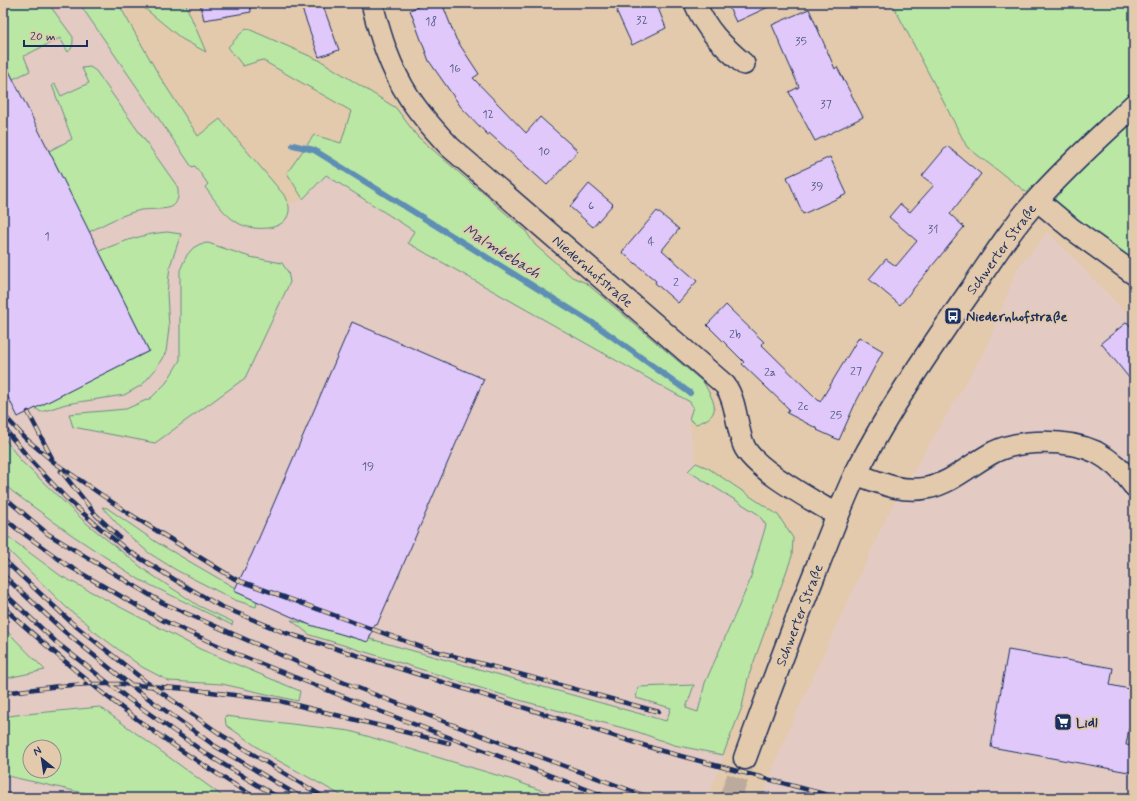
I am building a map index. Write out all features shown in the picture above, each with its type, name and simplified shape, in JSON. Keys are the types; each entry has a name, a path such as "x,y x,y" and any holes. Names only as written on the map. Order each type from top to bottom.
{"main road":[{"name":"Schwerter Straße","path":"745,758 837,515 856,474 883,424 913,376 1014,229 1037,200 1074,161 1134,105"}],"street":[{"name":"Niedernhofstraße","path":"372,3 380,33 392,66 409,98 450,147 725,385 731,394 738,429 745,448 756,462 768,472 837,515"},
{"path":"695,3 702,19 722,45 744,64"},
{"path":"1037,200 1134,274"},
{"path":"856,474 894,488 927,488 954,477 995,452 1022,444 1050,443 1078,446 1095,452 1126,474 1134,486"}],"shaded area":[{"path":"3,3 118,3 160,77 198,136 220,119 284,195 289,205 303,199 326,175 414,231 409,244 690,402 693,407 689,420 696,463 708,468 778,515 793,538 792,556 748,678 742,707 708,798 562,798 513,780 350,731 225,716 226,725 270,756 346,798 225,798 100,707 3,717 3,679 45,669 3,627 3,545 67,608 89,625 88,627 142,667 169,681 222,684 297,701 300,692 200,649 61,576 3,533 3,483 13,492 140,580 232,625 233,622 199,606 146,571 85,522 20,460 3,436"},
{"path":"1048,232 1134,321 1134,798 762,798 783,742 887,516 986,348 1017,269"},
{"path":"3,775 106,798 3,798"}],"green space":[{"path":"3,3 48,3 73,37 71,49 68,52 60,38 24,56 30,71 13,79 3,59"},
{"path":"79,3 118,3 160,77 198,136 220,119 284,195 289,206 288,215 284,221 270,228 253,228 238,223 224,211 205,187 208,184 195,166 192,167"},
{"path":"141,3 185,3 206,52 182,39 143,7"},
{"path":"892,3 1134,3 1134,264 1051,211 967,147"},
{"path":"246,28 321,61 396,108 417,136 525,230 535,245 572,277 586,283 704,383 711,396 714,407 710,416 696,424 689,419 693,407 690,402 408,243 414,231 326,175 303,199 287,173 314,135 341,143 351,111 262,60 243,66 228,47"},
{"path":"90,67 96,71 177,186 178,194 176,202 171,207 134,212 115,219 89,232 49,151 72,139 52,85 55,84 61,96 89,83 82,68"},
{"path":"167,232 181,234 170,266 167,293 169,328 166,352 155,370 142,385 124,395 66,404 41,412 35,408 149,351 99,251 141,237"},
{"path":"208,243 250,257 282,263 288,272 290,282 245,378 155,443 73,427 69,414 126,409 151,398 166,383 180,360 180,270 187,255 193,248 200,244"},
{"path":"3,436 20,460 85,522 146,571 199,606 233,622 232,625 140,580 72,535 13,492 3,483"},
{"path":"696,463 708,468 778,515 793,538 792,556 748,678 742,707 723,755 674,745 638,732 519,700 310,635 291,620 374,640 666,721 671,708 636,698 638,687 694,685 686,708 698,712 705,683 749,583 766,525 758,514 688,471"},
{"path":"102,507 107,508 156,542 235,588 234,591 257,601 256,607 235,600 176,570 149,553 125,532"},
{"path":"3,533 61,576 200,649 300,691 298,701 222,684 169,681 142,667 88,627 89,625 67,608 3,545"},
{"path":"3,627 45,670 3,679"},
{"path":"100,707 225,798 106,798 3,775 3,717"},
{"path":"225,716 350,731 513,780 562,798 346,798 270,756 226,725"}],"building":[{"path":"200,3 250,3 251,12 204,20"},
{"path":"300,3 322,3 339,50 319,57"},
{"path":"427,3 442,3 456,39 479,74 473,78 526,133 540,117 578,151 547,185 489,133 488,135 461,107 429,61 410,10"},
{"path":"615,3 656,3 666,28 632,45 617,12 618,10"},
{"path":"727,3 777,3 736,22"},
{"path":"809,9 835,69 837,67 863,117 815,141 789,92 799,87 772,25"},
{"path":"3,59 149,351 18,417 3,387"},
{"path":"947,146 981,174 950,214 964,227 900,305 869,279 886,259 896,266 917,241 889,217 900,204 910,212 934,185 922,176"},
{"path":"830,157 847,194 803,214 787,177"},
{"path":"589,184 613,204 593,227 570,207"},
{"path":"657,211 679,229 662,250 697,281 678,303 655,283 656,281 622,252"},
{"path":"726,305 764,342 761,344 820,402 859,337 883,351 855,404 839,440 817,430 818,429 787,413 789,409 742,364 744,362 707,325"},
{"path":"352,322 484,379 377,625 375,624 368,642 310,625 234,591 252,554"},
{"path":"1127,322 1134,331 1134,384 1101,343"},
{"name":"Lidl","path":"1008,650 1113,668 1110,685 1134,690 1134,700 1126,745 1134,746 1134,773 991,747"}],"waterway":[{"name":"Malmkebach","path":"293,145 314,150 596,325 690,393"}],"tunnel":[{"path":"730,798 745,758"}],"railway":[{"path":"28,412 52,458"},
{"path":"3,414 25,438 55,463 128,513 235,579 424,648 659,712"},
{"path":"3,427 33,463 67,499 100,528 127,550 220,606 283,632 662,751 839,798"},
{"path":"61,471 96,515 119,537"},
{"path":"3,496 48,534 163,603 340,681 448,723 651,798"},
{"path":"3,517 67,565 162,620 237,654 387,714 610,798"},
{"path":"3,559 72,623 145,681 223,736 325,798"},
{"path":"3,575 65,632 138,691 215,746 302,798"},
{"path":"3,592 56,642 130,700 208,755 279,798"},
{"path":"3,607 106,696 188,755 256,798"},
{"path":"3,693 89,684 122,684 188,689 280,701 449,743"},
{"path":"3,794 19,798"}],"place":[{"name":"Niedernhofstraße","path":"953,316"},
{"name":"Lidl","path":"1063,722"}]}
